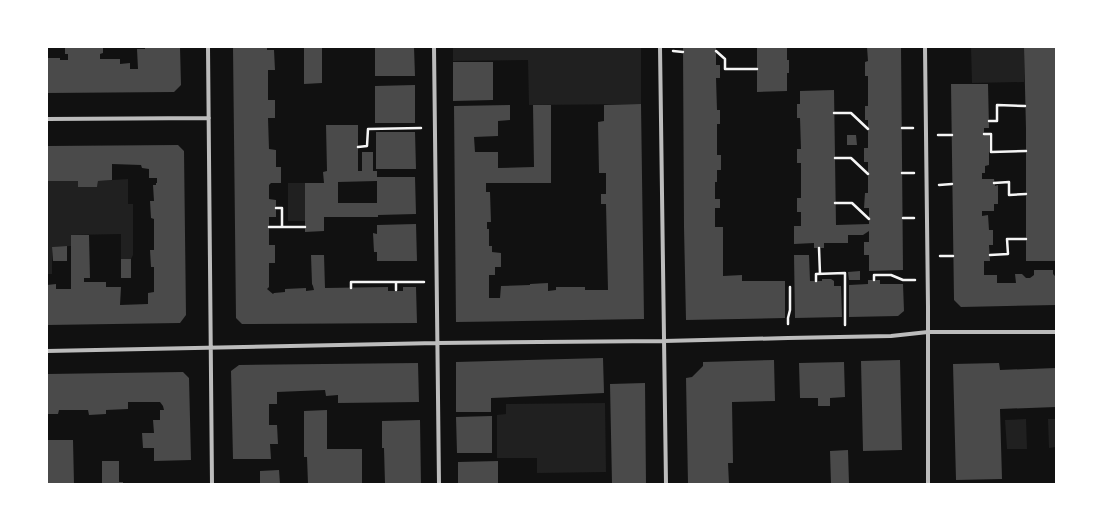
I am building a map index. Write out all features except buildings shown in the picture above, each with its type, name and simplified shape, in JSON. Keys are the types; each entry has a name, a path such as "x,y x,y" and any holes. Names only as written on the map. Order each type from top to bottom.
{"street":[{"path":"208,47 212,484"},
{"path":"434,47 438,484"},
{"path":"660,47 666,484"},
{"path":"926,47 928,484"},
{"path":"47,120 209,118"},
{"path":"47,351 437,343 664,341 891,336 928,332 1056,332"}],"path":[{"path":"716,51 725,59 725,69 757,69"},
{"path":"989,121 997,121 997,105 1025,106"},
{"path":"834,113 851,113 868,129"},
{"path":"358,147 367,146 368,130 415,128"},
{"path":"984,134 991,134 991,152 1026,151"},
{"path":"835,158 851,158 868,174"},
{"path":"994,183 1009,182 1009,195 1026,194"},
{"path":"835,203 852,203 868,219"},
{"path":"276,208 282,208 282,227"},
{"path":"269,227 305,227"},
{"path":"990,255 1008,254 1007,239 1026,239"},
{"path":"819,248 820,274"},
{"path":"816,281 816,274 845,273 844,317"},
{"path":"874,280 874,275 891,275 903,280"},
{"path":"351,288 351,282 416,282"},
{"path":"396,282 396,290"},
{"path":"788,318 790,310 790,287"},
{"path":"785,299 790,299"}],"shaded area":[{"path":"453,47 641,47 641,104 529,105 528,60 453,61"},
{"path":"971,47 1024,47 1024,82 972,83"},
{"path":"128,179 128,204 133,204 133,255 131,259 121,259 121,234 71,235 71,246 52,247 52,274 47,274 48,181 78,181 78,187 97,187 98,181"},
{"path":"288,183 305,183 305,221 288,221"},
{"path":"605,403 606,472 537,473 537,458 497,458 497,415 506,414 506,404"},
{"path":"1026,419 1027,449 1007,449 1005,420"},
{"path":"1048,419 1056,419 1056,447 1049,448"}]}
